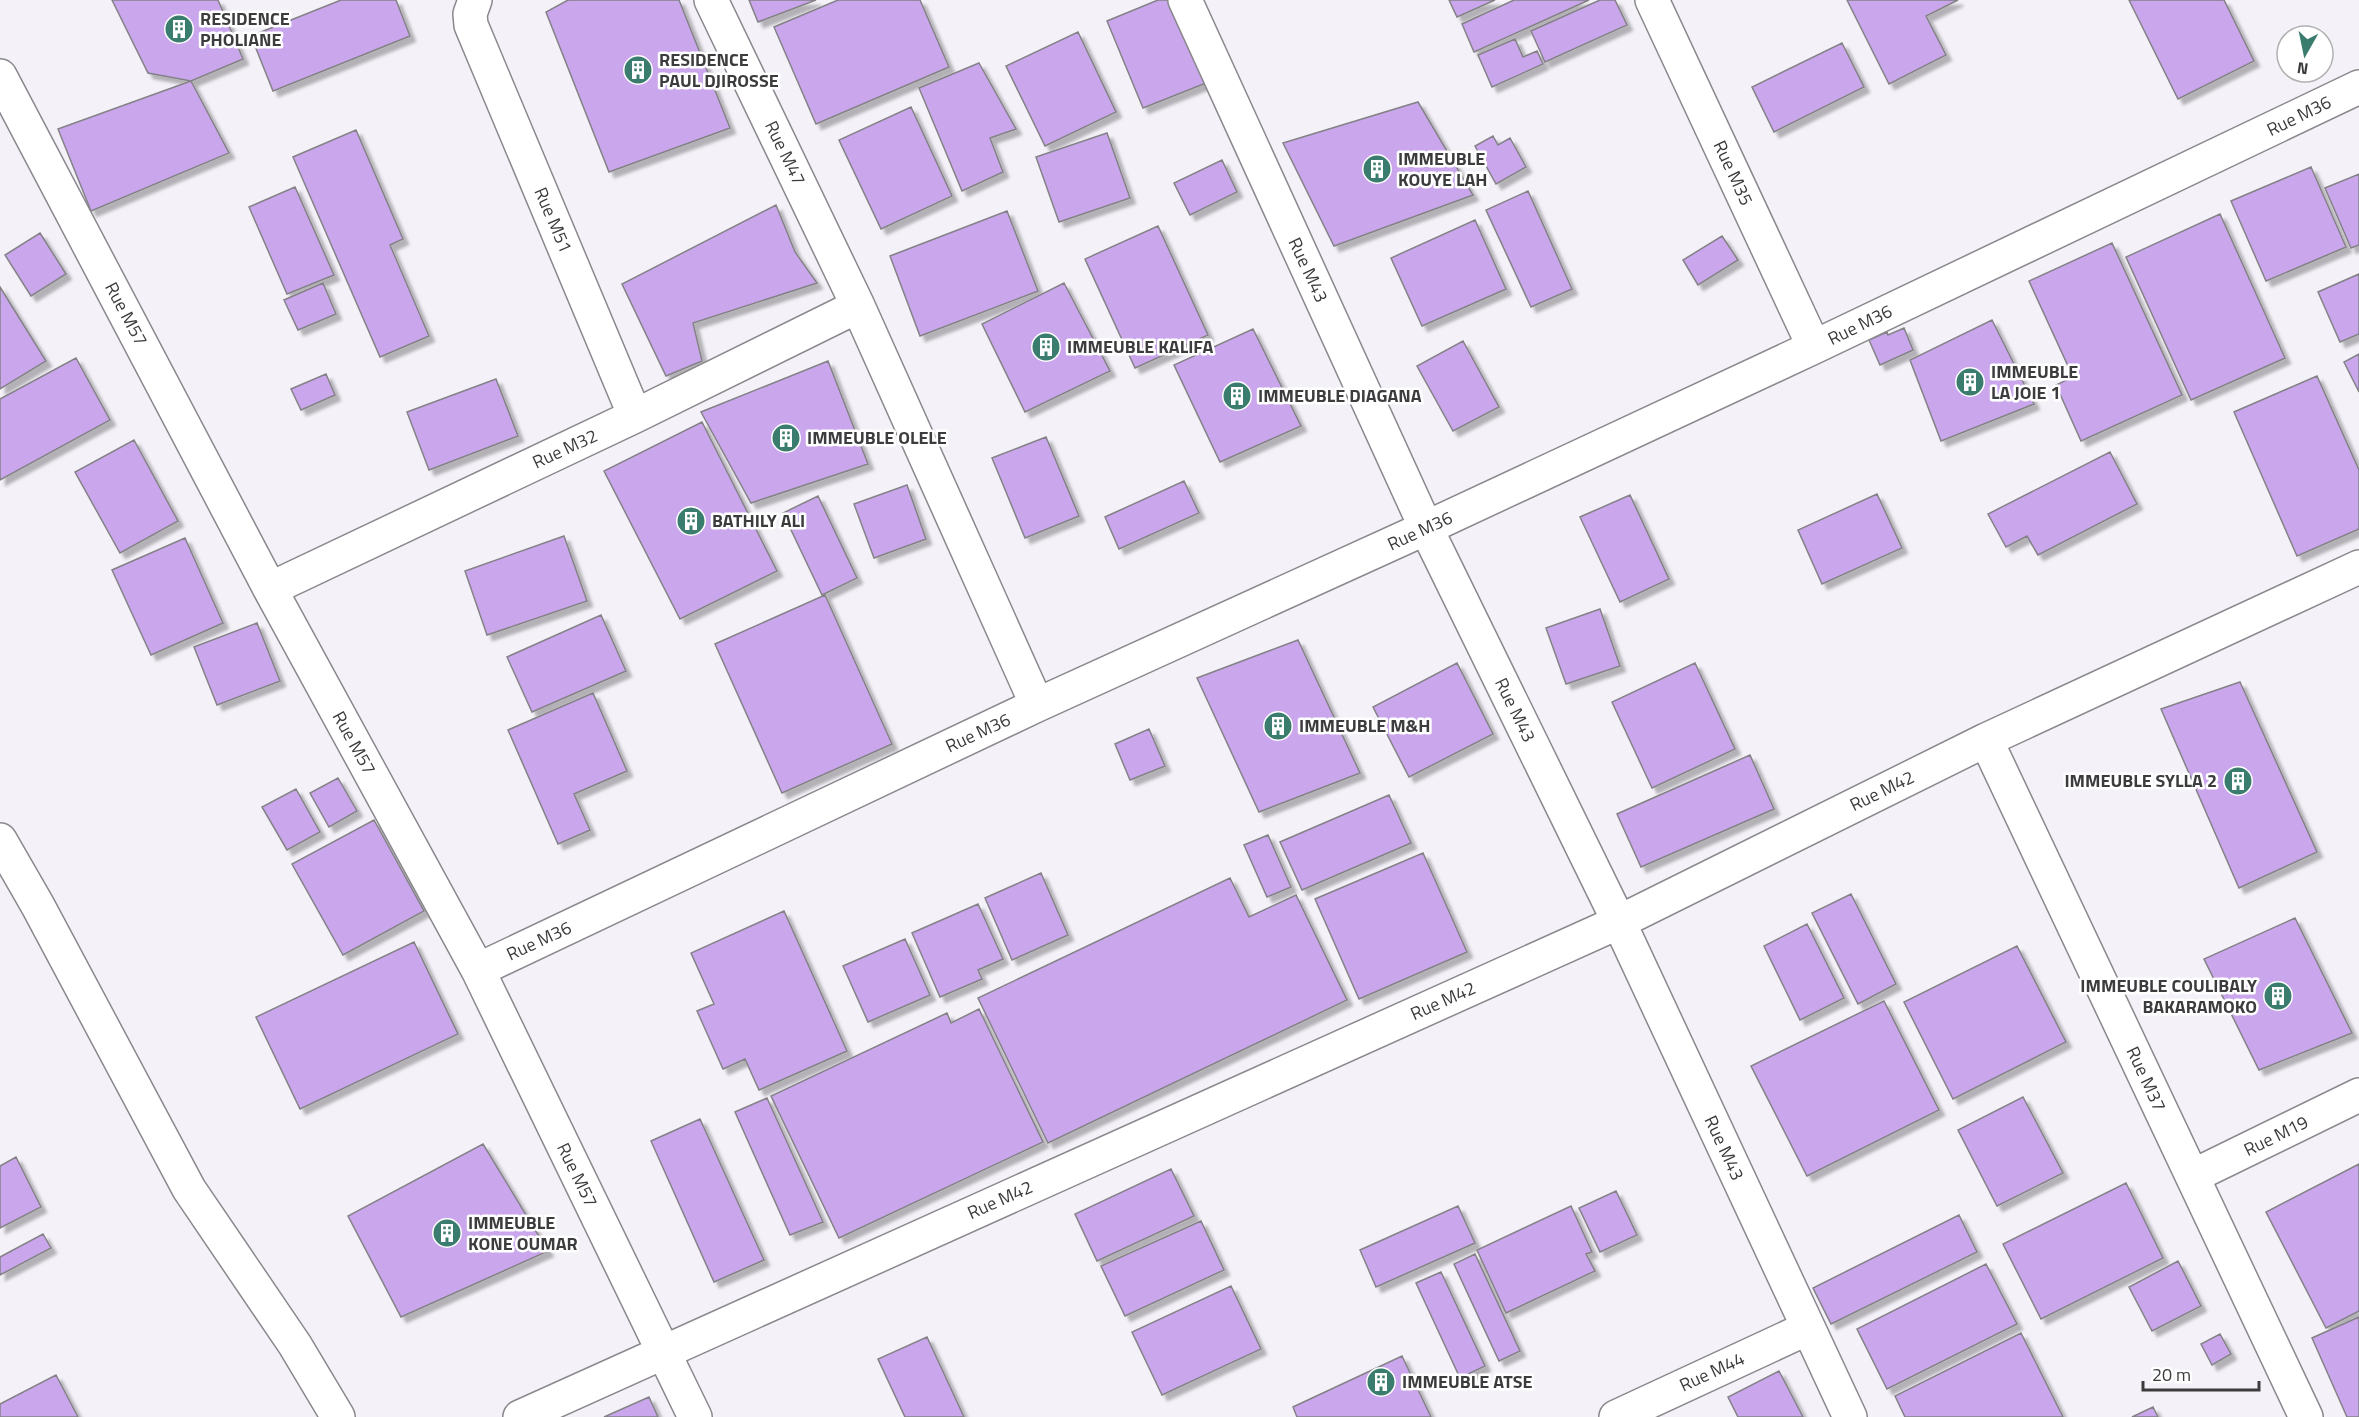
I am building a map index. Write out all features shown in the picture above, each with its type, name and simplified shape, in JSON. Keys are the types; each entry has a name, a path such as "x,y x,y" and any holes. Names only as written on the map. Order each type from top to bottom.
{"street":[{"name":"Rue M47","path":"711,0 858,306 1036,705"},
{"name":"Rue M43","path":"1185,0 1426,528 1619,922 1850,1417"},
{"name":"Rue M35","path":"1652,0 1814,347"},
{"name":"Rue M51","path":"473,12 635,416"},
{"name":"Rue M57","path":"0,76 270,589 478,970 695,1417"},
{"name":"Rue M36","path":"478,970 1036,705 1426,528 1814,347 2359,87"},
{"name":"Rue M32","path":"270,589 635,416 858,306"},
{"name":"Rue M42","path":"520,1417 1619,922 1986,740 2359,567"},
{"name":"Rue M37","path":"1986,740 2306,1417"},
{"path":"0,840 38,906 189,1189 295,1346 338,1417"},
{"name":"Rue M19","path":"2193,1176 2359,1095"},
{"name":"Rue M44","path":"1616,1417 1808,1328"}],"building":[{"name":"RESIDENCE PHOLIANE","path":"112,0 218,0 243,59 191,81 148,73"},
{"path":"341,0 396,0 410,36 273,91 251,36"},
{"name":"RESIDENCE PAUL DJIROSSE","path":"568,0 679,0 730,128 609,172 546,12"},
{"path":"749,0 816,0 758,22"},
{"path":"838,0 920,0 949,67 816,124 774,27"},
{"path":"1158,0 1177,0 1211,81 1143,108 1107,21"},
{"path":"1449,0 1495,0 1457,17"},
{"path":"1514,0 1589,0 1474,52 1462,24"},
{"path":"1600,0 1615,0 1627,25 1545,62 1531,31"},
{"path":"1847,0 1958,0 1926,16 1946,55 1889,84"},
{"path":"2129,0 2224,0 2254,61 2178,99"},
{"path":"1078,32 1116,112 1045,146 1006,66"},
{"path":"1515,39 1523,57 1537,51 1543,64 1492,87 1478,55"},
{"path":"1842,43 1864,87 1774,132 1752,87"},
{"path":"979,63 1016,129 990,138 1003,172 962,191 919,88"},
{"path":"191,81 229,153 91,211 58,129"},
{"name":"IMMEUBLE KOUYE LAH","path":"1418,102 1473,195 1334,246 1283,143"},
{"path":"911,107 952,196 881,229 839,140"},
{"path":"356,130 403,239 390,245 429,336 380,357 293,157"},
{"path":"1107,133 1130,198 1059,222 1036,157"},
{"path":"1493,136 1498,145 1510,138 1526,167 1496,184 1475,146"},
{"path":"1222,160 1237,192 1190,215 1174,183"},
{"path":"2311,167 2346,247 2266,281 2231,201"},
{"path":"2359,174 2359,245 2351,248 2325,188"},
{"path":"295,187 334,275 287,294 249,207"},
{"path":"1528,191 1572,289 1531,307 1486,210"},
{"path":"776,205 795,252 817,283 693,323 702,361 666,376 622,284"},
{"path":"1007,211 1038,291 920,336 890,256"},
{"path":"2220,214 2285,358 2191,400 2126,257"},
{"path":"1475,220 1506,289 1422,326 1391,258"},
{"path":"1158,226 1208,335 1135,368 1085,259"},
{"path":"40,233 66,274 31,296 5,255"},
{"path":"1722,236 1738,260 1698,285 1683,260"},
{"path":"2112,243 2182,395 2081,441 2056,385 2073,377 2029,281"},
{"path":"2359,274 2359,334 2340,342 2318,292"},
{"path":"323,283 336,314 298,330 284,300"},
{"name":"IMMEUBLE KALIFA","path":"1064,283 1110,371 1025,412 982,324"},
{"path":"0,287 46,361 0,389"},
{"name":"IMMEUBLE LA JOIE 1","path":"1992,320 2034,404 1941,441 1910,360"},
{"path":"1904,328 1913,350 1880,365 1869,340"},
{"name":"IMMEUBLE DIAGANA","path":"1253,329 1301,426 1220,462 1174,365"},
{"path":"1463,341 1499,407 1453,431 1417,366"},
{"path":"2359,354 2359,392 2344,362"},
{"path":"76,358 110,420 0,480 0,399"},
{"name":"IMMEUBLE OLELE","path":"828,361 868,464 751,503 701,412"},
{"path":"326,374 335,395 301,410 291,389"},
{"path":"2317,376 2359,470 2359,529 2297,556 2234,412"},
{"path":"496,379 518,436 429,470 407,412"},
{"name":"BATHILY ALI","path":"702,422 777,571 680,619 604,471"},
{"path":"1046,437 1079,516 1025,538 992,458"},
{"path":"134,440 178,521 120,553 75,472"},
{"path":"2110,452 2137,504 2038,555 2027,536 2006,547 1988,514"},
{"path":"1184,481 1199,513 1119,549 1105,517"},
{"path":"907,485 926,539 874,558 854,504"},
{"path":"1877,494 1902,548 1822,584 1798,530"},
{"path":"1630,495 1669,579 1620,602 1580,517"},
{"path":"818,496 857,578 822,595 783,513"},
{"path":"564,536 587,601 487,635 465,571"},
{"path":"185,538 223,623 151,655 112,570"},
{"path":"825,595 892,744 782,793 715,644"},
{"path":"1600,609 1620,666 1566,684 1546,628"},
{"path":"601,615 626,671 532,712 507,657"},
{"path":"257,623 280,681 217,705 194,647"},
{"name":"IMMEUBLE M&H","path":"1298,640 1360,773 1259,812 1197,678"},
{"path":"1457,663 1493,734 1409,777 1373,707"},
{"path":"1695,663 1735,749 1652,788 1612,702"},
{"name":"IMMEUBLE SYLLA 2","path":"2240,682 2317,852 2239,888 2161,709"},
{"path":"593,693 627,771 574,794 590,830 558,844 508,730"},
{"path":"1149,729 1165,766 1130,780 1115,744"},
{"path":"1750,755 1774,809 1641,867 1617,814"},
{"path":"338,778 357,811 329,827 310,793"},
{"path":"296,789 320,832 287,850 262,807"},
{"path":"1389,795 1411,843 1302,890 1280,842"},
{"path":"374,820 424,911 343,955 292,864"},
{"path":"1268,835 1291,887 1267,897 1244,845"},
{"path":"1423,853 1467,952 1359,999 1315,899"},
{"path":"1041,873 1068,935 1012,960 985,898"},
{"path":"1230,878 1249,917 1296,895 1347,1000 1048,1143 978,998"},
{"path":"1851,894 1896,984 1858,1004 1812,913"},
{"path":"978,904 1003,959 978,970 982,979 940,997 912,933"},
{"path":"784,911 847,1051 759,1090 745,1059 723,1069 697,1011 714,1004 691,953"},
{"name":"IMMEUBLE COULIBALY BAKARAMOKO","path":"2295,918 2352,1033 2259,1070 2204,959"},
{"path":"1807,924 1844,998 1800,1020 1764,946"},
{"path":"905,939 930,995 868,1022 843,966"},
{"path":"414,942 458,1034 300,1109 256,1017"},
{"path":"2017,946 2066,1042 1953,1099 1904,1002"},
{"path":"1884,1001 1939,1110 1807,1176 1751,1066"},
{"path":"979,1009 1043,1142 839,1238 771,1096 947,1013 951,1023"},
{"path":"2023,1097 2063,1173 1997,1206 1958,1130"},
{"path":"767,1098 823,1222 790,1235 735,1112"},
{"path":"700,1119 764,1260 714,1282 651,1141"},
{"name":"IMMEUBLE KONE OUMAR","path":"483,1144 548,1251 401,1317 348,1216"},
{"path":"16,1157 41,1207 0,1228 0,1166"},
{"path":"2359,1164 2359,1311 2326,1328 2266,1212"},
{"path":"1171,1169 1194,1216 1097,1261 1075,1214"},
{"path":"2126,1183 2163,1258 2041,1319 2003,1244"},
{"path":"1616,1191 1637,1235 1600,1252 1579,1208"},
{"path":"1458,1206 1475,1243 1376,1287 1360,1250"},
{"path":"1571,1206 1592,1252 1586,1254 1595,1271 1506,1313 1477,1250"},
{"path":"1959,1215 1977,1252 1831,1324 1813,1288"},
{"path":"1201,1221 1224,1270 1125,1316 1101,1266"},
{"path":"43,1234 51,1248 0,1275 0,1257"},
{"path":"1475,1254 1520,1351 1499,1361 1454,1264"},
{"path":"2178,1261 2201,1306 2152,1331 2129,1287"},
{"path":"1986,1264 2017,1324 1887,1389 1857,1329"},
{"path":"1441,1272 1485,1366 1460,1378 1416,1283"},
{"path":"1231,1286 1261,1349 1162,1395 1132,1332"},
{"path":"2359,1317 2359,1417 2347,1417 2312,1338"},
{"path":"2021,1333 2063,1417 1905,1417 1895,1396"},
{"path":"2220,1334 2231,1354 2212,1365 2201,1344"},
{"path":"927,1337 964,1417 905,1417 878,1359"},
{"name":"IMMEUBLE ATSE","path":"1402,1356 1431,1417 1297,1417 1293,1407"},
{"path":"1779,1371 1803,1417 1738,1417 1728,1397"},
{"path":"56,1375 78,1417 0,1417 0,1404"},
{"path":"649,1397 658,1417 604,1417"},
{"path":"2153,1407 2158,1417 2132,1417"}],"place":[{"name":"RESIDENCE PHOLIANE","path":"179,29"},
{"name":"RESIDENCE PAUL DJIROSSE","path":"638,70"},
{"name":"IMMEUBLE KOUYE LAH","path":"1377,169"},
{"name":"IMMEUBLE KALIFA","path":"1046,347"},
{"name":"IMMEUBLE LA JOIE 1","path":"1970,382"},
{"name":"IMMEUBLE DIAGANA","path":"1237,396"},
{"name":"IMMEUBLE OLELE","path":"786,438"},
{"name":"BATHILY ALI","path":"691,521"},
{"name":"IMMEUBLE M&H","path":"1278,726"},
{"name":"IMMEUBLE SYLLA 2","path":"2238,781"},
{"name":"IMMEUBLE COULIBALY BAKARAMOKO","path":"2278,996"},
{"name":"IMMEUBLE KONE OUMAR","path":"447,1233"},
{"name":"IMMEUBLE ATSE","path":"1381,1382"}]}
